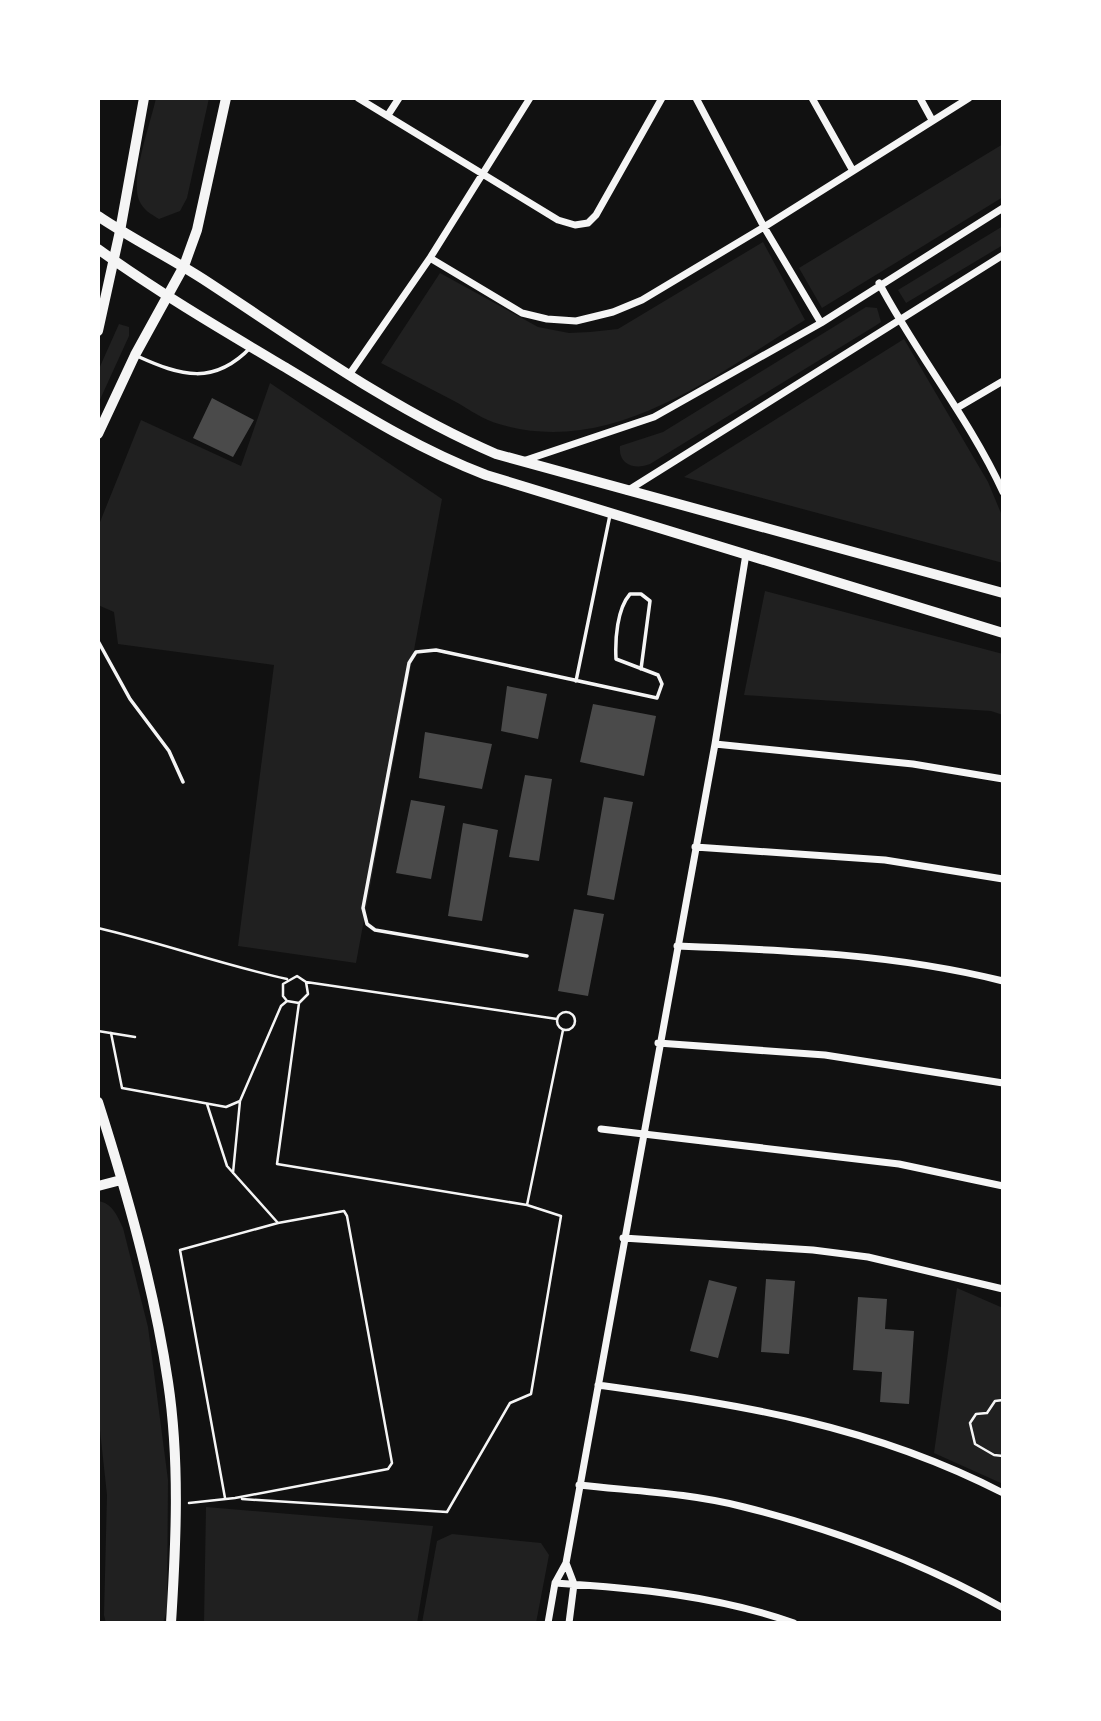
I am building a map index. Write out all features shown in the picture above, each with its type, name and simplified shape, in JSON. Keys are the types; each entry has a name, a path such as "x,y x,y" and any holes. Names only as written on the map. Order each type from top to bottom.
{"main road":[{"path":"120,231 144,98"},
{"path":"184,266 197,230 226,98"},
{"path":"98,216 184,266 349,375 455,436 521,461 1003,593"},
{"path":"98,249 251,347 403,438 444,459 485,475 1003,633"}],"street":[{"path":"358,98 482,176 558,220 575,225 588,222 596,215 662,98"},
{"path":"388,115 399,98"},
{"path":"349,375 430,258 530,98"},
{"path":"696,98 764,227 821,323"},
{"path":"812,98 853,171"},
{"path":"920,98 932,120"},
{"path":"430,258 522,313 548,319 576,321 613,312 642,300 764,227 969,98"},
{"path":"521,461 654,417 821,323 1003,208"},
{"path":"98,331 120,231"},
{"path":"626,491 898,318 1003,256"},
{"path":"98,434 135,355 184,266"},
{"path":"879,284 957,408 1003,492"},
{"path":"957,408 1003,381"},
{"path":"548,1623 555,1583 566,1563 641,1135 715,744 746,554"},
{"path":"715,744 913,764 1003,779"},
{"path":"695,847 885,860 1003,879"},
{"path":"677,946 820,951 884,957 1003,981"},
{"path":"658,1043 825,1055 1003,1083"},
{"path":"98,1102 155,1314 168,1384 175,1505 171,1623"},
{"path":"601,1129 899,1164 1003,1186"},
{"path":"98,1186 121,1180"},
{"path":"623,1238 813,1250 868,1257 1003,1289"},
{"path":"598,1385 719,1402 822,1423 961,1471 1003,1493"},
{"path":"579,1485 706,1500 753,1509 836,1535 901,1560 970,1590 1003,1608"},
{"path":"566,1563 574,1584 569,1623"},
{"path":"555,1583 638,1588 794,1623"}],"lane":[{"path":"135,355 171,371 202,374 229,367 251,347"},
{"path":"576,681 610,513"},
{"path":"527,956 375,930 367,924 363,908 409,663 416,652 436,650 657,698 662,684 658,676 641,669 617,659 616,642 624,601 630,594 640,594 650,601 641,669"},
{"path":"98,641 130,699 169,751 183,782"}],"path":[{"path":"98,928 153,941 225,965 287,979 297,976 306,982 557,1019 566,1012 575,1018 574,1026 563,1030"},
{"path":"287,979 281,990 287,1001"},
{"path":"235,1498 447,1512 510,1404 531,1394 561,1216 527,1205 277,1164 299,1003 308,994 306,982"},
{"path":"233,1173 240,1101 281,1006 287,1001 299,1003"},
{"path":"527,1205 563,1030 557,1019"},
{"path":"98,1031 135,1037"},
{"path":"111,1033 122,1088 226,1107 240,1101"},
{"path":"207,1104 227,1166 278,1223"},
{"path":"175,1505 225,1500 388,1469 392,1463 344,1211 278,1223 180,1250 225,1500"},
{"path":"1003,1401 995,1401 987,1413 976,1414 970,1423 975,1444 994,1455 1003,1455"}],"shaded area":[{"path":"156,98 209,98 187,198 180,211 159,219 143,206 137,191 142,150"},
{"path":"1003,144 1003,197 822,308 799,268"},
{"path":"1003,226 1003,245 906,303 898,290"},
{"path":"763,242 805,320 698,386 621,421 581,430 541,432 499,424 381,363 440,273 538,327 569,333 590,332 618,329"},
{"path":"866,307 877,308 881,322 650,464 633,466 622,458 620,446 663,432"},
{"path":"119,324 129,327 129,336 98,404 98,371"},
{"path":"904,339 988,482 1003,518 1003,563 684,477"},
{"path":"270,383 442,499 356,963 238,946 274,665 118,644 114,612 98,605 98,527 141,420 241,466"},
{"path":"765,591 1003,654 1003,715 991,711 744,695"},
{"path":"98,1201 110,1207 123,1228 148,1327 168,1480 167,1610 163,1623 106,1623 104,1615 107,1495 98,1412"},
{"path":"957,1288 1003,1308 1003,1484 934,1453"},
{"path":"206,1507 433,1526 417,1623 204,1623"},
{"path":"452,1534 541,1543 549,1555 536,1623 422,1623 437,1541"}],"building":[{"path":"212,398 254,420 233,457 193,438"},
{"path":"507,686 547,694 538,739 501,731"},
{"path":"593,704 656,716 644,776 580,762"},
{"path":"425,732 492,744 482,789 419,778"},
{"path":"525,775 552,779 539,861 509,857"},
{"path":"604,797 633,802 614,900 587,895"},
{"path":"411,800 445,806 431,879 396,873"},
{"path":"463,823 498,830 482,921 448,916"},
{"path":"574,909 604,914 588,996 558,991"},
{"path":"766,1279 795,1281 789,1354 761,1352"},
{"path":"709,1280 737,1287 718,1358 690,1351"},
{"path":"858,1297 887,1299 885,1329 914,1331 909,1404 880,1402 882,1372 853,1370"}]}
